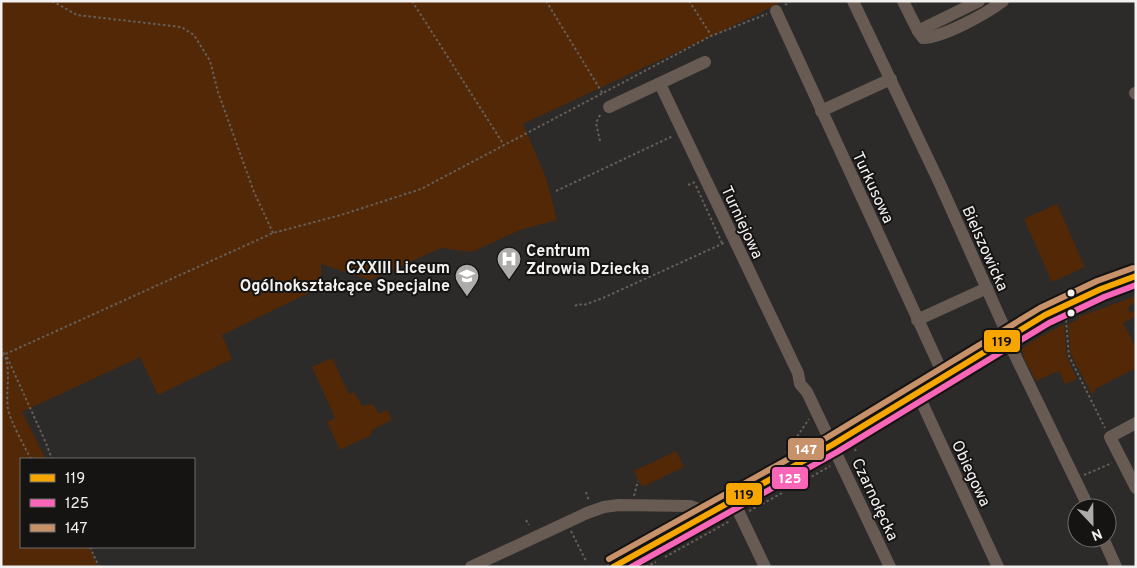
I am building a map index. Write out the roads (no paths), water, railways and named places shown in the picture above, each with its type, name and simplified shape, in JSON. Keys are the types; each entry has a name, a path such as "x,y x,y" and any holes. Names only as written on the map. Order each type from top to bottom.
{"street":[{"name":"Bielszowicka","path":"853,1 987,288 1012,349 1085,498"},
{"path":"903,1 918,32 924,38 945,33 996,3"},
{"path":"918,32 979,1"},
{"name":"Turkusowa","path":"776,11 944,376"},
{"path":"609,107 705,62"},
{"path":"821,111 891,79"},
{"name":"Turniejowa","path":"660,84 798,373 800,384 807,392 816,409 832,445"},
{"path":"613,567 832,445 1008,336 1066,304 1136,276"},
{"path":"917,320 987,288"},
{"name":"Obiegowa","path":"917,392 998,567"},
{"path":"1136,423 1110,436 1136,488"},
{"name":"Czarnołęcka","path":"832,445 890,567"},
{"path":"733,500 765,567"},
{"path":"471,567 587,513 604,507 619,505 690,506 708,514"},
{"path":"1107,548 1116,567"}],"place":[{"name":"Centrum Zdrowia Dziecka","path":"509,280"},
{"name":"CXXIII Liceum Ogólnokształcące Specjalne","path":"467,297"}]}
